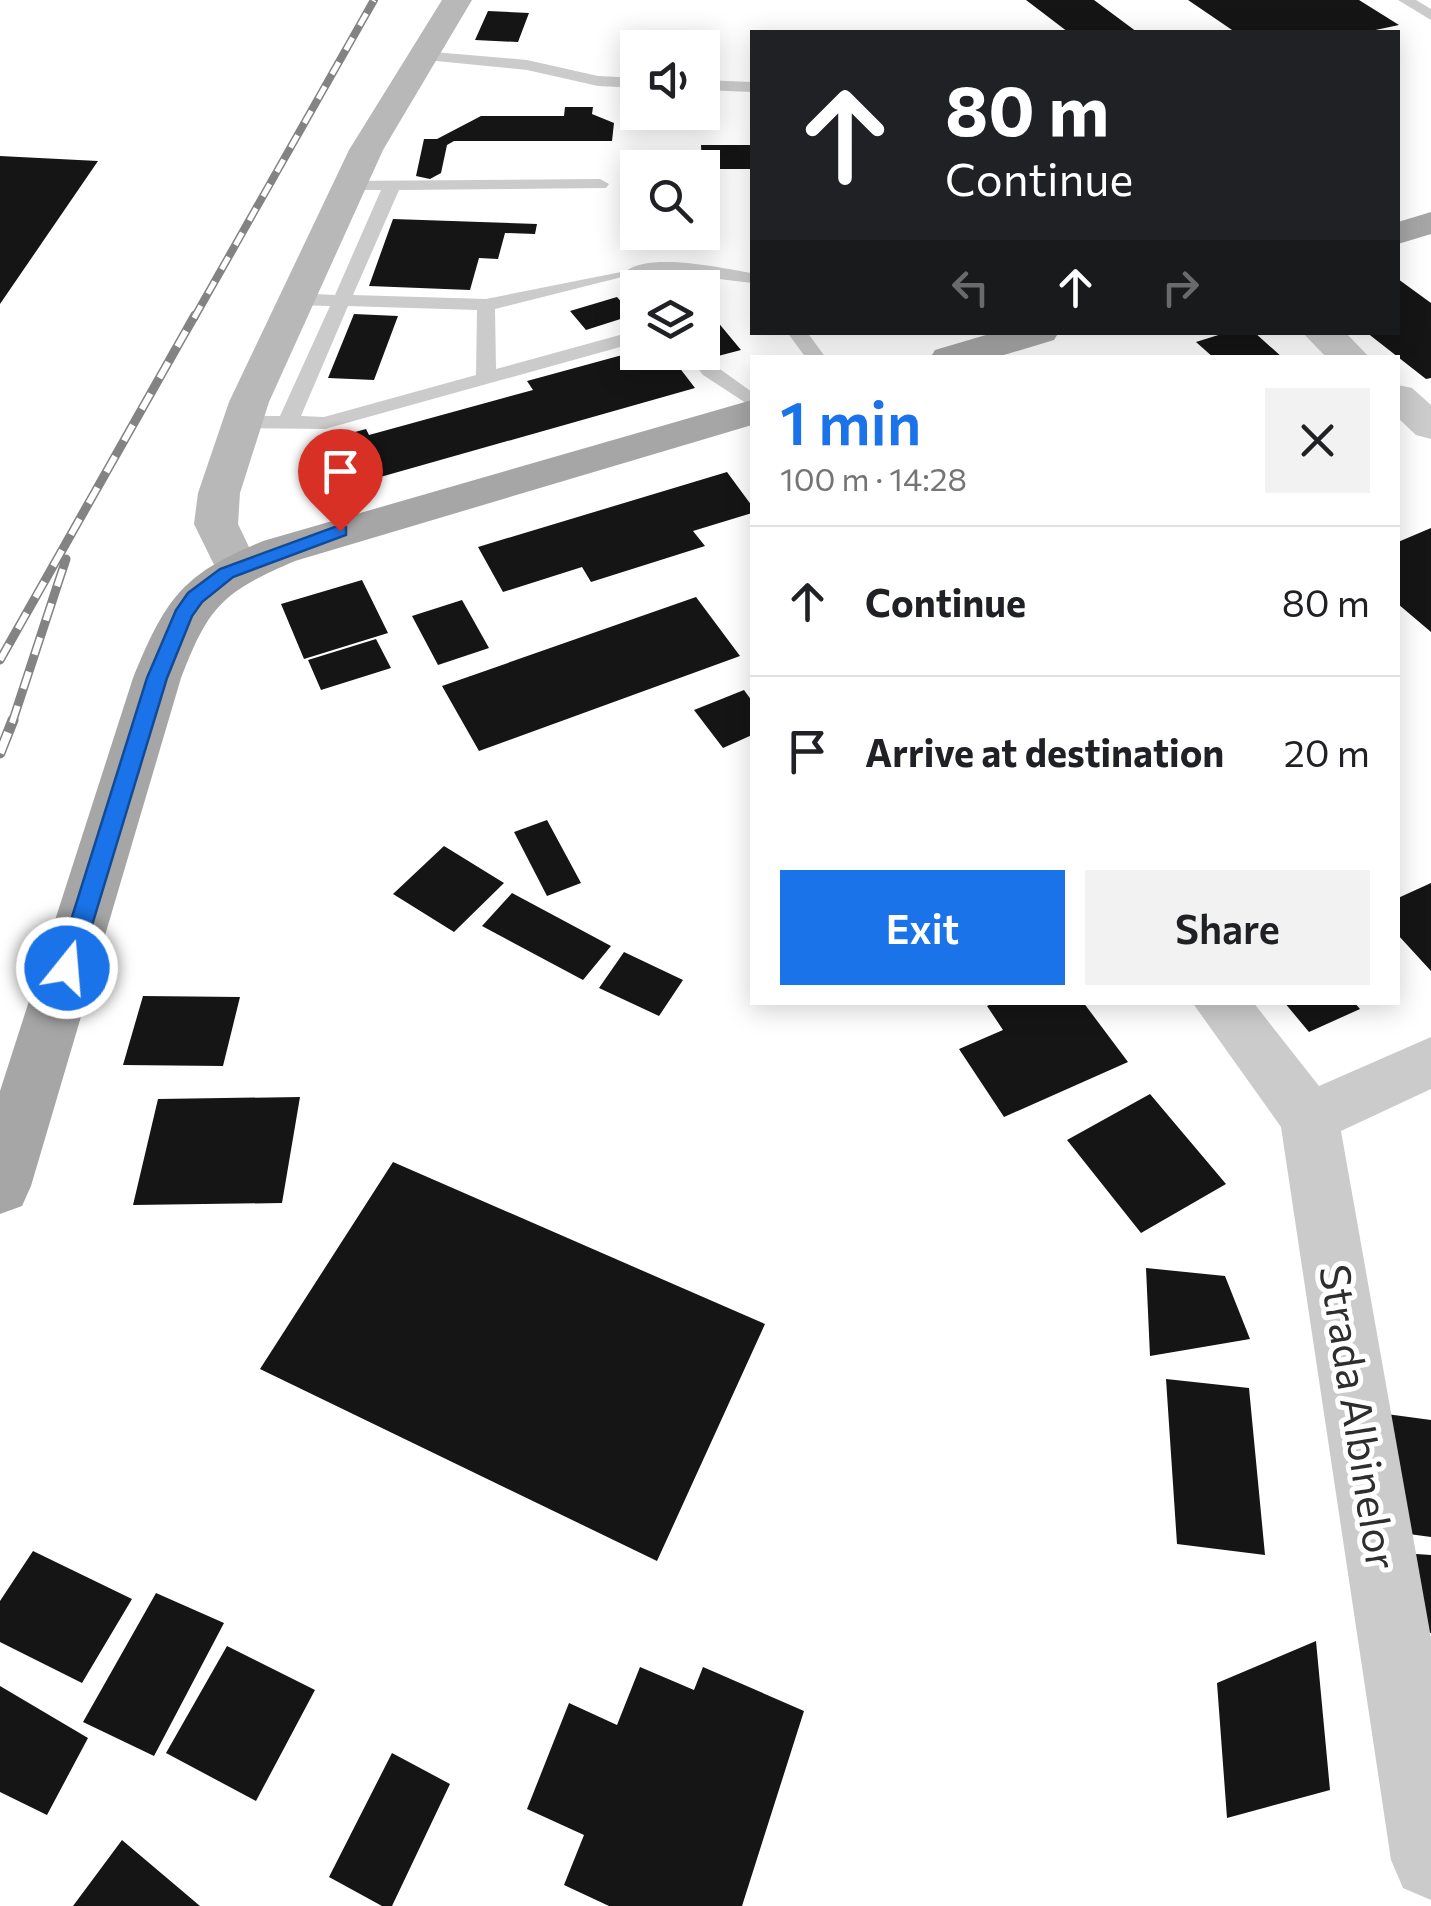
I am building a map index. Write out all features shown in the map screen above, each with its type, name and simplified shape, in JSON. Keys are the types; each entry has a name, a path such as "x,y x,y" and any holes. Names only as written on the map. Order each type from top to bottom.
{"main road":[{"path":"1400,232 1431,224"},
{"path":"960,355 1030,335"},
{"path":"0,1186 176,626 195,598 238,568 340,531 750,413"}],"street":[{"path":"238,568 216,524 219,494 242,422 349,185 457,0"},
{"path":"1324,335 1348,355"},
{"path":"1400,400 1431,426"},
{"name":"Strada Albinelor","path":"1222,1005 1309,1118 1431,1860"},
{"path":"1309,1118 1431,1062"}],"lane":[{"path":"1405,0 1431,15"},
{"path":"422,56 527,65 620,82"},
{"path":"720,86 750,87"},
{"path":"349,185 600,184"},
{"path":"288,422 392,185"},
{"path":"295,300 486,305 628,273 678,268 750,279"},
{"path":"486,305 486,378"},
{"path":"798,335 815,355"},
{"path":"242,422 325,423 620,341"},
{"path":"709,370 750,400"}],"building":[{"path":"1026,0 1094,0 1134,30 1065,30"},
{"path":"1188,0 1359,0 1399,25 1375,30 1232,30"},
{"path":"488,11 529,13 518,42 475,40"},
{"path":"565,107 593,107 592,114 614,123 612,141 454,141 447,145 441,173 430,179 416,176 424,139 437,139 481,116 564,116"},
{"path":"701,145 750,145 750,169 720,169 720,150 701,150"},
{"path":"0,156 98,161 0,304"},
{"path":"393,219 537,224 535,234 505,233 498,259 479,258 470,290 369,286"},
{"path":"1400,280 1431,303 1431,378 1426,379 1370,335 1400,335"},
{"path":"617,297 620,300 620,319 586,330 570,311"},
{"path":"354,314 398,316 374,380 328,378"},
{"path":"720,325 741,350 720,355"},
{"path":"1218,335 1257,335 1280,355 1211,355 1196,342"},
{"path":"620,356 620,370 681,370 695,388 338,489 315,443 366,429 369,435 533,390 527,381"},
{"path":"727,472 750,503 750,514 693,531 705,546 591,582 582,567 503,592 478,547"},
{"path":"1431,528 1431,632 1400,606 1400,541"},
{"path":"362,580 388,633 304,659 281,604"},
{"path":"696,597 740,656 479,751 442,686"},
{"path":"462,600 489,648 438,665 412,616"},
{"path":"376,639 391,668 321,690 308,660"},
{"path":"744,690 750,698 750,736 723,748 694,710"},
{"path":"547,820 581,883 547,896 514,832"},
{"path":"444,846 504,883 454,932 393,894"},
{"path":"1431,883 1431,971 1400,937 1400,897"},
{"path":"512,893 611,946 583,980 482,926"},
{"path":"624,952 683,980 659,1016 599,988"},
{"path":"143,996 240,997 223,1066 123,1065"},
{"path":"1085,1005 1128,1062 1004,1117 959,1049 1003,1030 987,1006"},
{"path":"1286,1005 1357,1005 1360,1009 1309,1032"},
{"path":"1150,1094 1226,1184 1141,1233 1067,1140"},
{"path":"300,1097 282,1203 133,1205 158,1099"},
{"path":"393,1162 765,1324 657,1561 260,1369"},
{"path":"1146,1268 1225,1276 1250,1339 1150,1356"},
{"path":"1166,1379 1249,1388 1265,1555 1177,1544"},
{"path":"1379,1413 1431,1420 1431,1537 1394,1532"},
{"path":"33,1551 132,1599 82,1683 0,1642 0,1601"},
{"path":"1402,1553 1431,1555 1431,1633 1415,1631"},
{"path":"156,1593 224,1623 154,1756 83,1722"},
{"path":"1316,1641 1330,1790 1227,1818 1217,1683"},
{"path":"227,1646 315,1690 256,1801 166,1753"},
{"path":"640,1667 694,1690 703,1667 804,1711 742,1906 609,1906 564,1885 584,1835 527,1809 569,1703 617,1725"},
{"path":"0,1686 88,1738 47,1815 0,1792"},
{"path":"392,1753 450,1784 392,1906 382,1906 329,1877"},
{"path":"122,1840 200,1906 73,1906"}],"railway":[{"path":"194,318 374,0"},
{"path":"0,660 195,315"},
{"path":"13,720 66,559"},
{"path":"0,753 13,720"}],"route":[{"path":"67,968 157,678 183,614 195,598 226,573 340,531"}]}
